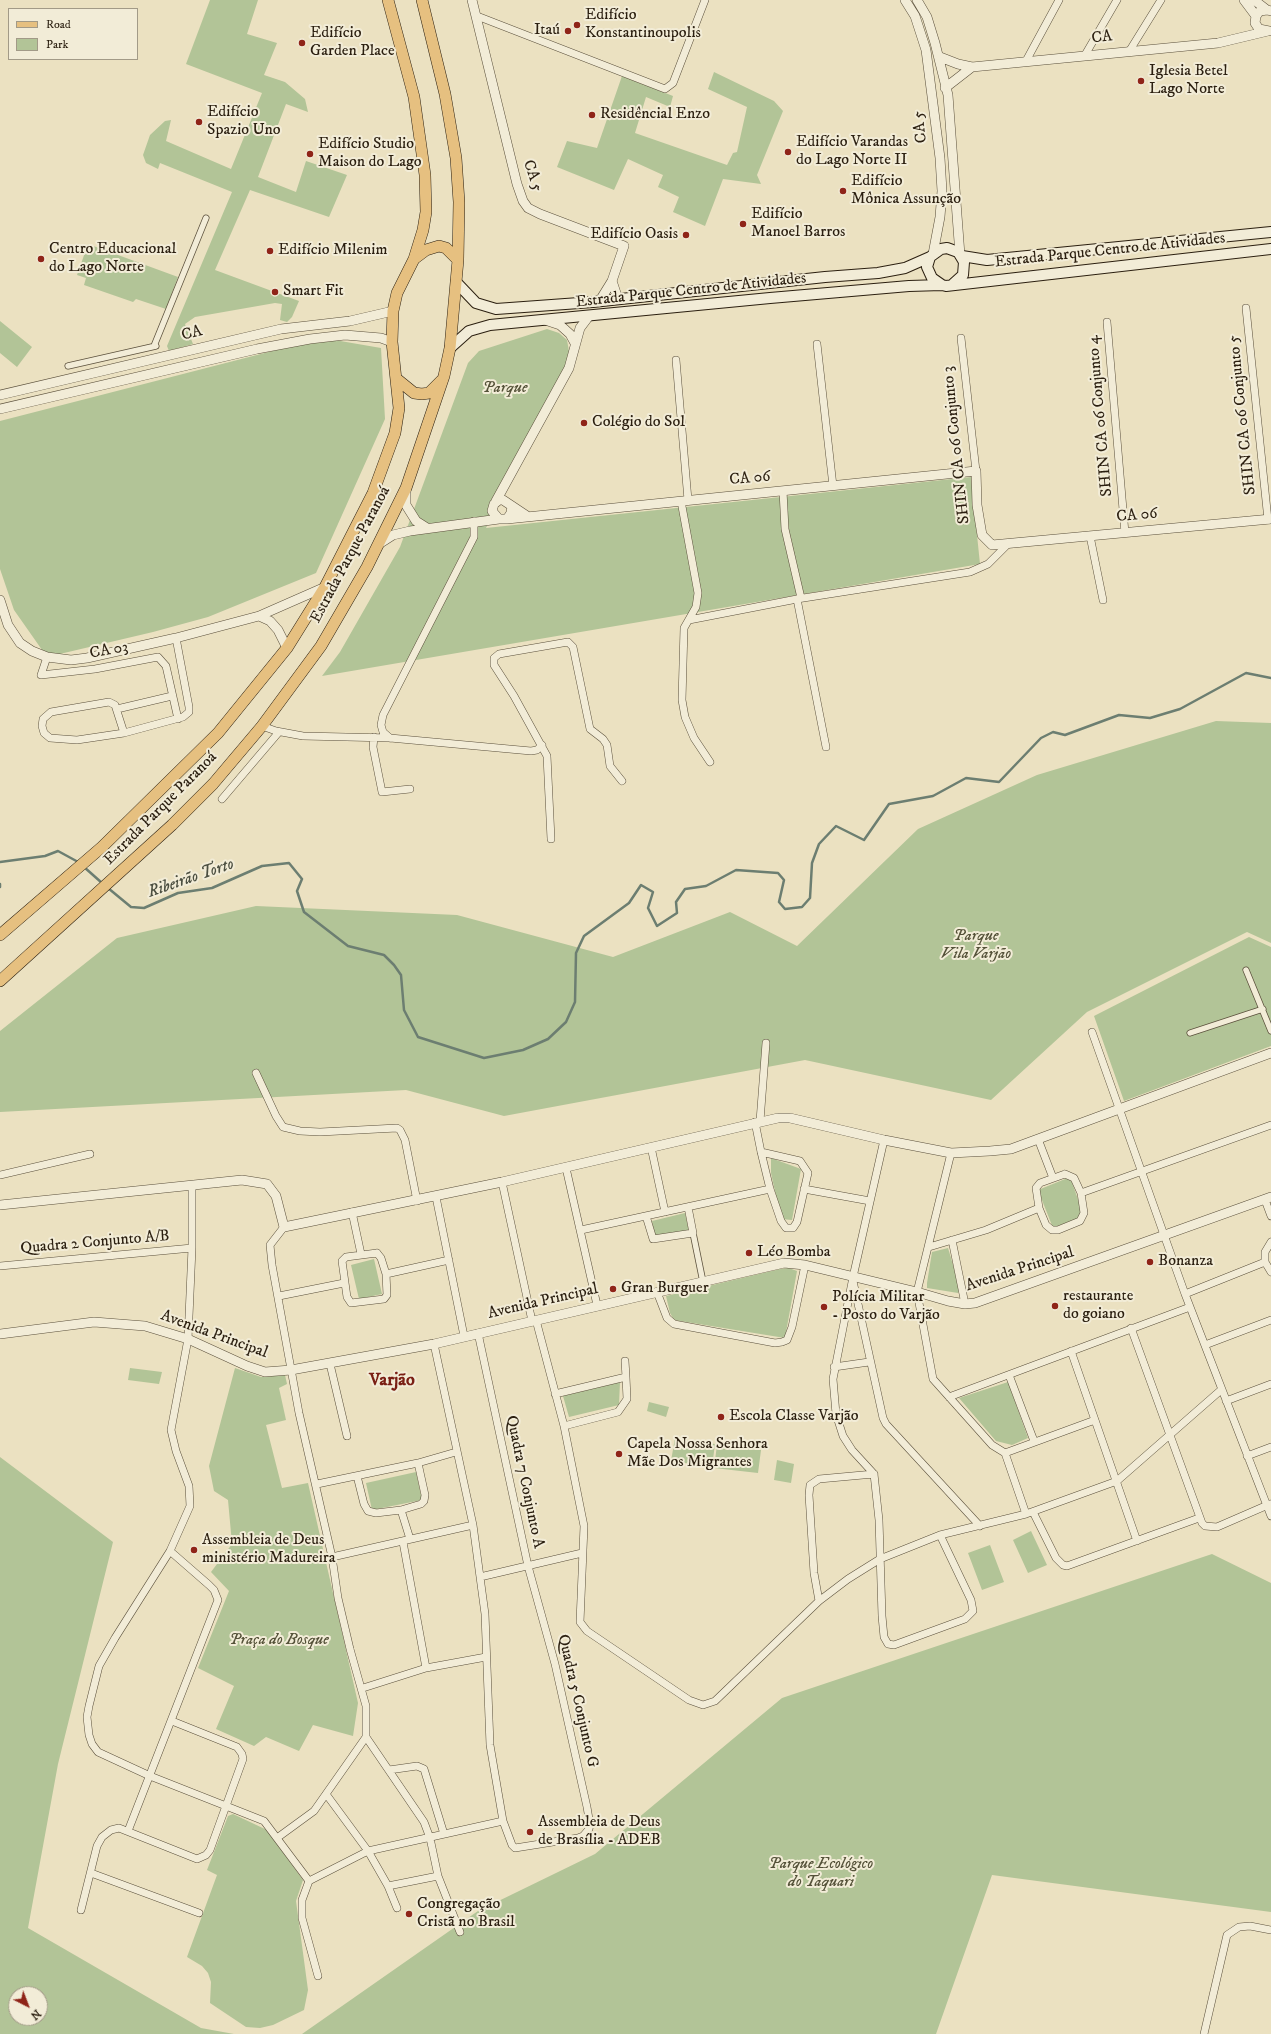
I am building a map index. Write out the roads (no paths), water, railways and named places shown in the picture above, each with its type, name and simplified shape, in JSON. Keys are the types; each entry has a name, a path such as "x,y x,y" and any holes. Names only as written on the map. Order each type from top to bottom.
{"main road":[{"name":"Estrada Parque Paranoá","path":"0,935 102,847 218,733 287,648 325,587 373,494 395,433 399,408 398,380 392,342 393,311 397,292 414,259 423,230 426,212 425,175 414,97 388,0"},
{"name":"Estrada Parque Paranoá","path":"0,982 122,871 213,784 262,726 321,646 379,544 406,488 444,376 450,348 458,260 458,196 456,158 445,94 422,0"},
{"name":"Estrada Parque Centro de Atividades","path":"961,256 987,260 1271,232"},
{"path":"414,259 426,250 439,246 446,248 458,260"},
{"path":"941,249 952,249 961,256 964,262 963,275 953,284 942,285 928,273 927,267 932,256 941,249"},
{"name":"Estrada Parque Centro de Atividades","path":"953,284 1271,249"},
{"name":"Estrada Parque Centro de Atividades","path":"456,282 476,303 496,309 599,302 825,277 878,273 905,268 932,256"},
{"name":"Estrada Parque Centro de Atividades","path":"450,348 469,331 479,327 778,297 909,286 942,285"},
{"path":"398,380 414,394 422,394 429,393 444,376"}],"street":[{"name":"CA 5","path":"472,0 517,184 523,201 528,208 540,214 624,246 612,281 599,302"},
{"path":"477,16 665,89 673,83 705,0"},
{"name":"CA 5","path":"906,0 915,16 926,50 940,158 942,191 940,217 932,256"},
{"path":"917,0 927,17 940,57 945,88 948,95 961,256"},
{"path":"1026,61 1060,0"},
{"path":"1085,55 1117,0"},
{"path":"1130,50 1161,0"},
{"path":"1244,0 1256,20 1259,29 1270,31"},
{"path":"1254,0 1269,10"},
{"path":"1236,40 1247,34 1260,11 1269,10"},
{"name":"CA","path":"940,57 958,64 972,67 1236,40 1270,31"},
{"path":"945,88 972,67"},
{"path":"68,366 155,346 171,300 206,218"},
{"path":"612,281 618,299"},
{"name":"SHIN CA 06 Conjunto 5","path":"1246,308 1269,519"},
{"name":"CA","path":"0,395 281,329 350,321 393,311"},
{"path":"509,480 512,513 503,519 492,511 569,368 574,357 575,343 580,328 589,316"},
{"path":"545,320 560,325 570,334 575,343"},
{"name":"SHIN CA 06 Conjunto 4","path":"1107,322 1125,532"},
{"name":"CA","path":"0,409 257,348 345,335 381,338 392,342"},
{"name":"SHIN CA 06 Conjunto 3","path":"961,338 976,470 977,506 982,535 992,545"},
{"path":"817,344 833,486"},
{"path":"676,360 684,500 698,592 696,607 684,628 682,700 684,717 694,738 710,762"},
{"name":"CA 06","path":"379,544 393,535 474,521 833,486 976,470"},
{"path":"406,488 406,505 416,521 427,528"},
{"path":"783,491 785,529 826,747"},
{"path":"496,502 503,500 527,516"},
{"name":"CA 06","path":"992,545 1007,545 1125,532 1269,519"},
{"path":"390,738 383,732 381,725 383,715 474,537 474,521"},
{"path":"1090,536 1103,600"},
{"path":"689,620 799,598 970,572 988,564 1007,545"},
{"name":"CA 03","path":"0,600 8,625 20,643 32,651 47,657 71,660 87,658 176,638 259,616 325,587"},
{"path":"259,616 270,621 278,630 287,648"},
{"path":"124,733 117,709 113,703 109,702 51,712 43,719 42,726 47,737 56,740 77,740 124,733 178,719 186,715 189,707 176,638"},
{"path":"551,839 547,756 542,745 494,665 494,658 499,654 568,642 573,647 590,729 603,739 607,745 610,766 622,781"},
{"name":"CA 03","path":"47,657 41,675 95,669 158,657 166,666 178,719"},
{"path":"117,709 172,696"},
{"path":"262,726 279,732 303,736 390,738 531,751 537,750 542,745"},
{"path":"222,799 279,732"},
{"path":"374,737 375,761 382,792 410,789"},
{"path":"1246,970 1271,1031"},
{"path":"1190,1033 1263,1009"},
{"path":"1092,1032 1185,1294 1247,1456 1269,1505 1271,1516"},
{"path":"761,1152 800,1161 808,1173 797,1222 793,1228 786,1228 781,1221 770,1189 761,1152 755,1122 766,1043"},
{"path":"460,1932 438,1876 430,1838 417,1810 366,1737 366,1706 363,1688 346,1634 317,1484 291,1370 270,1245 284,1227 352,1212 436,1197 566,1168 755,1122 790,1118 884,1140 951,1153 1011,1149 1271,1053"},
{"path":"256,1073 276,1116 283,1126 300,1132 397,1128 400,1130 406,1140 417,1201"},
{"path":"1081,1193 1271,1125"},
{"path":"1038,1139 1053,1178"},
{"path":"884,1140 834,1367 834,1398 839,1426 852,1450 874,1474 879,1520 882,1616 884,1637 888,1644 894,1645 965,1620 970,1616 973,1606 940,1536"},
{"path":"651,1147 665,1212"},
{"path":"951,1153 917,1292 933,1379 992,1445 1004,1453 1030,1513 1056,1558 1063,1565 1067,1566 1076,1563 1199,1518"},
{"path":"0,1175 90,1154"},
{"path":"566,1168 597,1305"},
{"path":"1065,1174 1071,1175 1081,1193 1084,1213 1081,1219 1058,1230 1049,1228 1039,1208 1036,1188 1040,1183 1053,1178 1065,1174"},
{"path":"0,1205 242,1180 267,1184 276,1196 284,1227"},
{"path":"502,1182 534,1321 564,1426 584,1526 580,1622 583,1627 689,1700 703,1705 715,1701 819,1601 848,1579 880,1559 940,1536 1030,1513 1117,1481 1221,1390"},
{"path":"192,1185 192,1248 188,1339 171,1430 176,1451 189,1486 190,1500 184,1522 170,1551 115,1638 100,1666 92,1689 88,1717 92,1744 98,1752 150,1776 264,1821 309,1881"},
{"path":"581,1230 770,1189"},
{"path":"804,1189 870,1201"},
{"path":"436,1197 464,1336"},
{"path":"1268,1198 1271,1216"},
{"name":"Avenida Principal","path":"0,1334 94,1322 145,1326 188,1339 265,1372 330,1364 434,1344 597,1305 784,1263 805,1265 964,1304 975,1303 1268,1198"},
{"path":"688,1207 703,1282"},
{"path":"929,1247 986,1230 1039,1208"},
{"path":"352,1212 361,1254"},
{"path":"646,1216 653,1239 693,1233"},
{"path":"952,1240 964,1304"},
{"path":"1271,1242 1265,1252 1265,1262 1271,1272"},
{"name":"Quadra 2 Conjunto A/B","path":"0,1266 192,1248"},
{"path":"377,1253 380,1255 386,1274 388,1291 386,1298 351,1303 347,1297 342,1261 346,1257 361,1254 377,1253"},
{"path":"386,1274 449,1260"},
{"path":"1185,1294 1265,1262"},
{"path":"657,1292 667,1318 674,1324 775,1343 782,1342 787,1340 792,1326 805,1265"},
{"path":"853,1277 869,1362 880,1411 886,1424 980,1526"},
{"path":"279,1296 344,1284"},
{"path":"949,1397 1190,1307"},
{"path":"1205,1345 1271,1320"},
{"path":"1131,1328 1199,1518 1205,1526 1217,1527 1269,1505"},
{"name":"Quadra 7 Conjunto A","path":"478,1333 528,1566 582,1553"},
{"path":"318,1976 302,1918 302,1900 309,1881 368,1851 503,1821 490,1745 484,1614 473,1525 456,1452 434,1344"},
{"path":"1071,1351 1137,1541"},
{"path":"564,1426 618,1412 627,1399 626,1361"},
{"path":"834,1367 869,1362"},
{"path":"330,1364 347,1436"},
{"path":"1009,1375 1034,1441"},
{"path":"555,1394 626,1376"},
{"path":"1226,1401 1271,1384"},
{"path":"1004,1453 1095,1420"},
{"path":"1247,1456 1271,1447"},
{"path":"317,1484 418,1463 456,1452"},
{"path":"357,1476 361,1497 368,1511 376,1514 401,1510 421,1504 424,1501 418,1463"},
{"path":"819,1601 814,1573 809,1495 810,1485 819,1479 874,1474"},
{"path":"401,1510 407,1540 426,1668"},
{"path":"332,1556 473,1525"},
{"path":"128,1831 218,1600 210,1585 170,1551"},
{"path":"480,1577 528,1566"},
{"name":"Quadra 5 Conjunto G","path":"503,1821 513,1847 522,1848 578,1838 583,1836 589,1829 589,1813 555,1664 528,1566"},
{"path":"363,1688 426,1668 486,1657"},
{"path":"81,1910 91,1873 94,1855 102,1837 111,1830 119,1828 128,1831 191,1857 201,1858 210,1850 243,1759 242,1754 237,1747 172,1721"},
{"path":"277,1838 314,1812 366,1737"},
{"path":"389,1770 417,1766 424,1769 444,1834"},
{"path":"326,1794 368,1851 388,1886 397,1908"},
{"path":"91,1873 199,1913"},
{"path":"388,1886 438,1876"},
{"path":"1204,2034 1227,1935 1239,1927 1250,1926 1271,1930"}],"waterway":[{"name":"Ribeirão Torto","path":"108,888 131,907 144,908 178,893 212,888 262,866 289,863 302,879 297,891 304,912 348,946 384,955 394,965 401,975 404,1010 418,1037 484,1058 523,1050 548,1039 566,1022 575,1002 576,953 584,936 629,903 641,885 653,892 648,908 657,926 677,913 676,902 685,889 706,886 736,870 778,873 784,880 779,902 785,909 802,907 810,898 812,863 819,844 836,826 864,840 889,804 933,796 966,778 999,782 1041,738 1053,732 1065,735 1119,715 1150,718 1180,709 1246,673 1271,678"},
{"name":"Ribeirão Torto","path":"0,862 45,856 58,851 80,863"},
{"name":"Ribeirão Torto","path":"84,867 102,883"}],"place":[{"name":"Edifício Konstantinoupolis","path":"577,25"},
{"name":"Itaú","path":"568,31"},
{"name":"Edifício Garden Place","path":"302,43"},
{"name":"Iglesia Betel Lago Norte","path":"1141,81"},
{"name":"Residêncial Enzo","path":"592,115"},
{"name":"Edifício Spazio Uno","path":"199,122"},
{"name":"Edifício Varandas do Lago Norte II","path":"788,152"},
{"name":"Edifício Studio Maison do Lago","path":"310,154"},
{"name":"Edifício Mônica Assunção","path":"843,191"},
{"name":"Edifício Manoel Barros","path":"743,224"},
{"name":"Edifício Oasis","path":"686,235"},
{"name":"Edifício Milenim","path":"270,251"},
{"name":"Centro Educacional do Lago Norte","path":"41,259"},
{"name":"Smart Fit","path":"275,292"},
{"name":"Colégio do Sol","path":"584,423"},
{"name":"Léo Bomba","path":"749,1253"},
{"name":"Bonanza","path":"1150,1262"},
{"name":"Gran Burguer","path":"613,1289"},
{"name":"restaurante do goiano","path":"1055,1306"},
{"name":"Polícia Militar - Posto do Varjão","path":"824,1307"},
{"name":"Escola Classe Varjão","path":"721,1417"},
{"name":"Capela Nossa Senhora Mãe Dos Migrantes","path":"619,1454"},
{"name":"Assembleia de Deus ministério Madureira","path":"194,1550"},
{"name":"Assembleia de Deus de Brasília - ADEB","path":"530,1832"},
{"name":"Congregação Cristã no Brasil","path":"409,1914"}],"district":[{"name":"Varjão","path":"392,1381"}],"park label":[{"name":"Parque","path":"505,389"},
{"name":"Parque Vila Varjão","path":"976,946"},
{"name":"Praça do Bosque","path":"279,1641"},
{"name":"Parque Ecológico do Taquari","path":"821,1874"}]}
